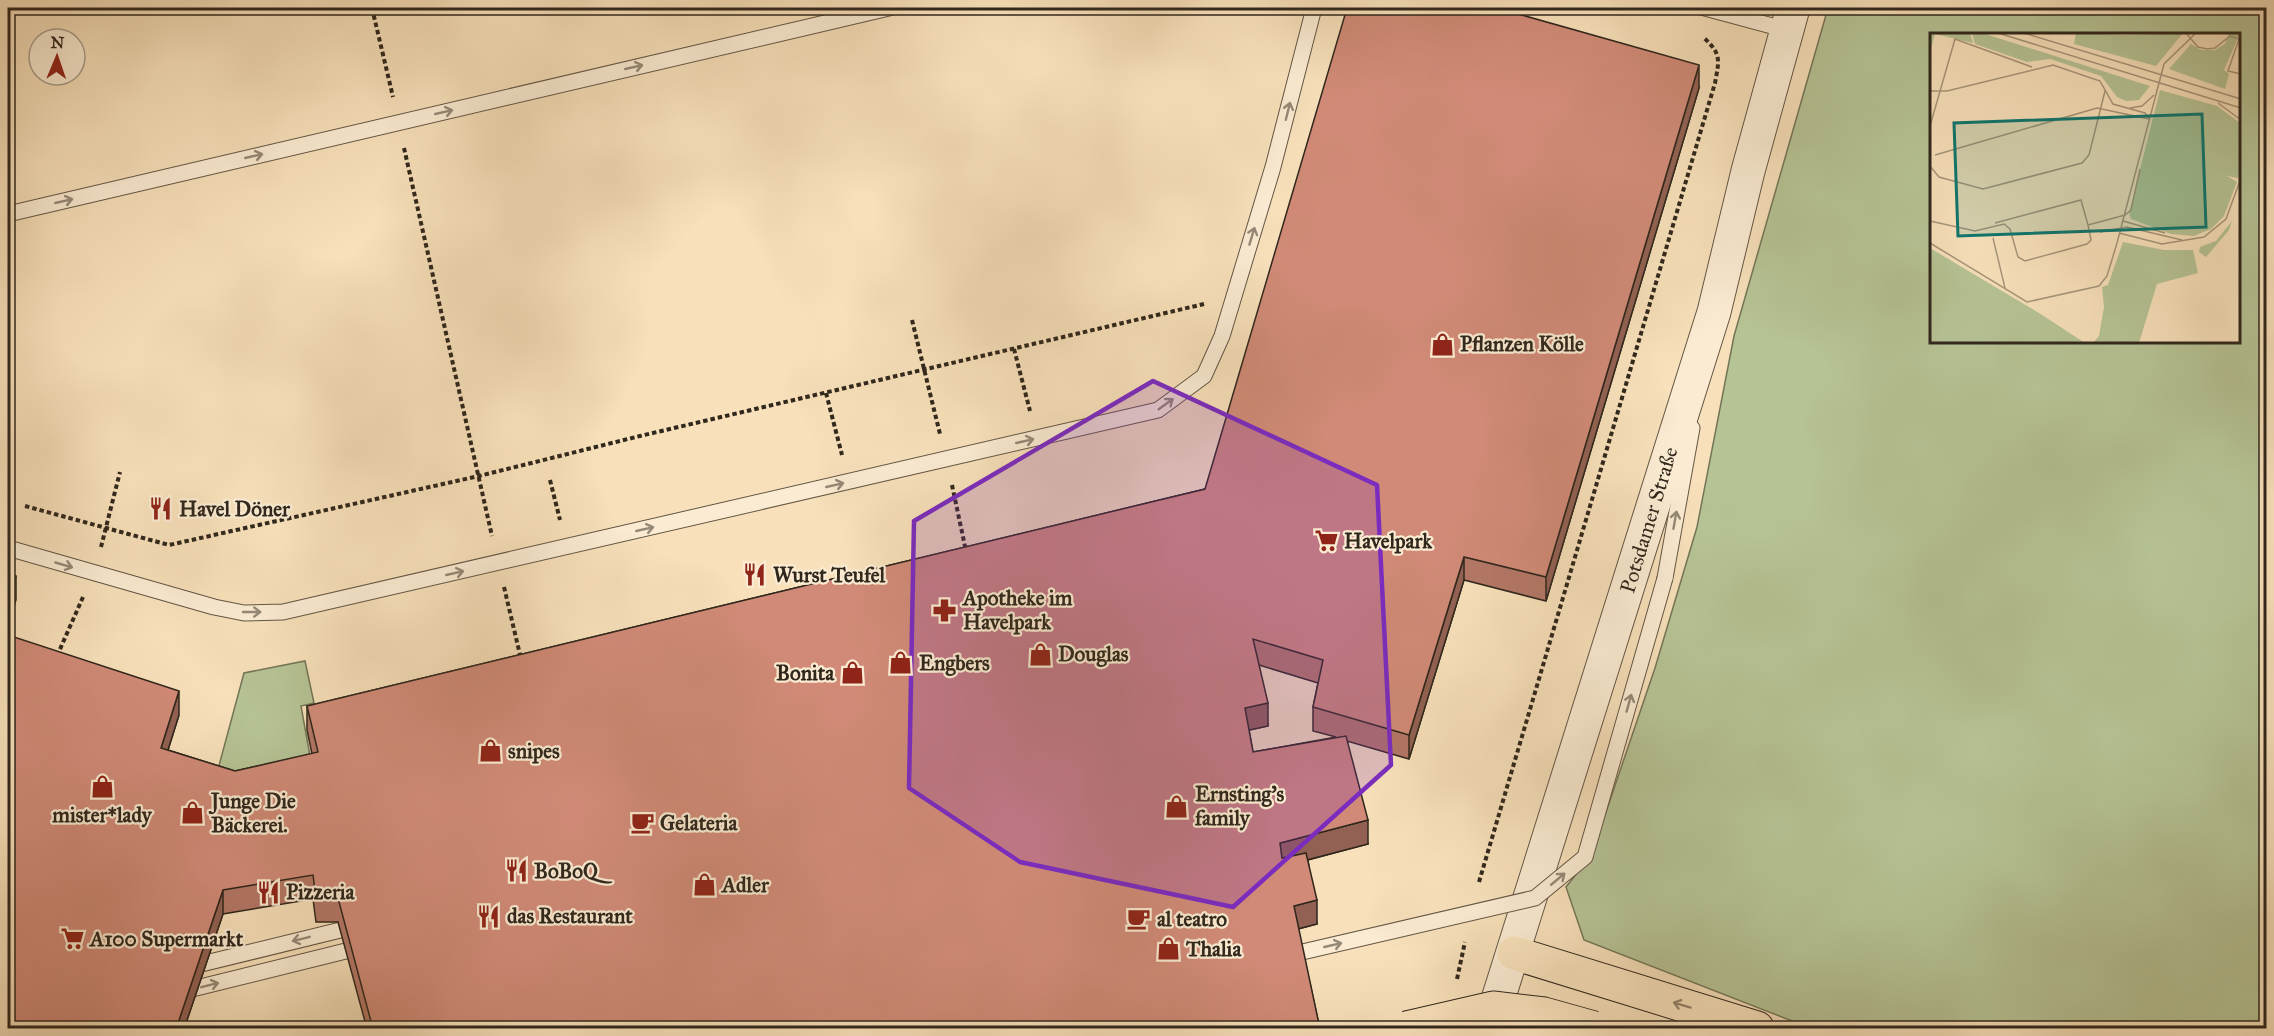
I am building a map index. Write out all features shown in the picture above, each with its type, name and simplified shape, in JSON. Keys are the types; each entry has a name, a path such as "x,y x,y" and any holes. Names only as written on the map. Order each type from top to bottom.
{"highway":[{"path":"1514,952 1757,1029"},
{"path":"1406,1029 1494,1008 1544,1014 1594,1029"}],"street":[{"name":"Potsdamer Straße","path":"1489,1029 1714,312 1786,15"}],"lane":[{"path":"8,214 889,8"},
{"path":"8,548 214,607 244,613 283,612 1158,410 1204,375 1222,336 1273,167 1314,8"},
{"path":"1705,8 1786,15"},
{"path":"1271,959 1535,898 1585,857 1665,578 1714,312"},
{"path":"174,970 380,919"},
{"path":"162,997 362,946 382,945"}],"path":[{"path":"372,8 523,666"},
{"path":"1476,893 1715,83 1719,63 1715,48 1704,38"},
{"path":"25,506 169,545 479,476 640,436 1214,302"},
{"path":"1014,349 1037,438"},
{"path":"826,393 849,482"},
{"path":"550,480 567,547"},
{"path":"1456,984 1466,939"}],"highlighted area":[{"path":"1153,381 1377,485 1391,765 1233,907 1020,862 909,788 914,521"}],"green space":[{"path":"1828,8 2266,8 2266,1028 1810,1028 1584,940 1566,887 1591,856 1655,668 1697,527 1734,336"},
{"path":"305,661 314,703 301,706 312,767 217,773 244,673"}],"building":[{"name":"Havelpark","path":"1347,8 1497,8 1699,65 1546,577 1464,557 1409,735 1313,707 1323,660 1253,639 1268,703 1245,708 1253,752 1346,736 1368,820 1280,843 1282,858 1306,853 1317,900 1294,906 1320,1029 373,1029 338,898 316,898 313,875 223,890 176,1029 8,1029 8,635 179,691 161,748 235,771 318,752 307,706 1205,489"},
{"path":"8,573 16,576 8,602"}],"place":[{"name":"Pflanzen Kölle","path":"1442,344"},
{"name":"Havel Döner","path":"161,509"},
{"name":"Havelpark","path":"1326,541"},
{"name":"Wurst Teufel","path":"755,575"},
{"name":"Apotheke im Havelpark","path":"945,610"},
{"name":"Douglas","path":"1040,654"},
{"name":"Engbers","path":"901,663"},
{"name":"Bonita","path":"852,673"},
{"name":"snipes","path":"490,751"},
{"name":"mister*lady","path":"102,787"},
{"name":"Ernsting's family","path":"1177,806"},
{"name":"Junge Die Bäckerei.","path":"193,813"},
{"name":"Gelateria","path":"642,823"},
{"name":"BoBoQ","path":"516,871"},
{"name":"Adler","path":"704,885"},
{"name":"Pizzeria","path":"268,892"},
{"name":"das Restaurant","path":"489,916"},
{"name":"al teatro","path":"1139,919"},
{"name":"A100 Supermarkt","path":"72,939"},
{"name":"Thalia","path":"1168,949"}]}
